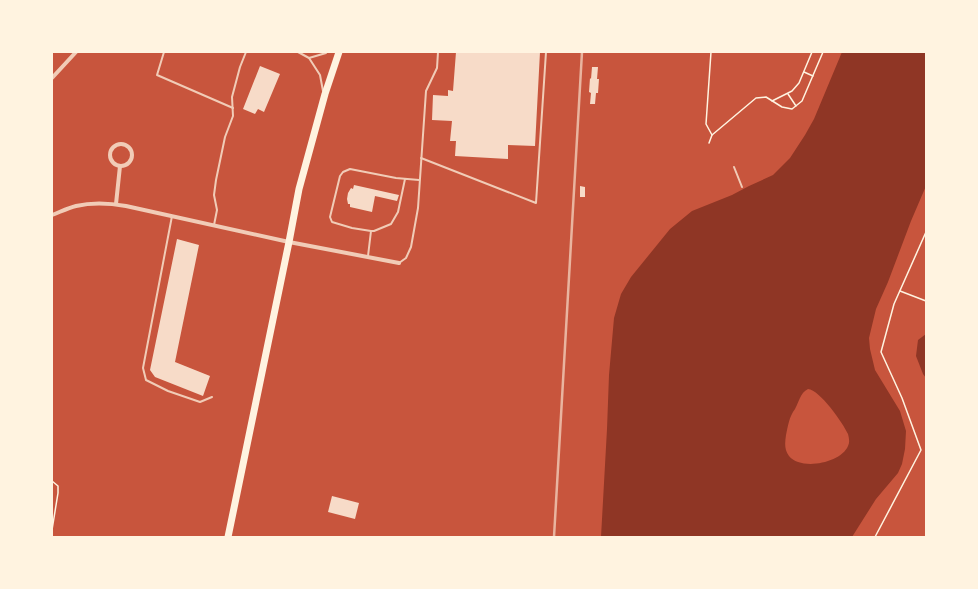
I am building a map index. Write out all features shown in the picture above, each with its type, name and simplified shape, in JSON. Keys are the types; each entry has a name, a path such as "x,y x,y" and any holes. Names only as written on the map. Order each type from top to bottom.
{"main road":[{"path":"228,537 299,189 324,98 340,53"}],"street":[{"path":"53,75 76,52"},
{"path":"124,143 130,147 133,154 130,162 124,166 120,166 113,163 110,153 116,144 124,143"},
{"path":"116,204 120,166"},
{"path":"52,214 76,206 99,203 116,204 289,242 399,262"}],"lane":[{"path":"164,52 157,75 233,108"},
{"path":"214,226 217,210 214,195 215,187 225,137 233,116 232,97 246,52"},
{"path":"298,52 308,58 320,74 324,98"},
{"path":"308,58 326,52"},
{"path":"399,262 406,258 411,246 418,208 426,91 437,68 438,52"},
{"path":"421,158 536,203 546,52"},
{"path":"734,168 742,187"},
{"path":"405,179 398,212 391,224 371,231 352,228 332,222 330,217 340,176 343,172 350,169 396,178 420,180"},
{"path":"172,216 144,368 146,380 168,391 200,402 212,397"},
{"path":"368,257 371,231"}],"path":[{"path":"711,52 706,124 712,135"},
{"path":"772,101 792,91 799,83 812,52"},
{"path":"709,143 712,135 756,98 766,97 782,107 792,109 796,106 802,101 823,52"},
{"path":"804,72 813,76"},
{"path":"788,93 796,106"},
{"path":"875,537 921,450 902,398 881,352 894,304 926,232"},
{"path":"900,291 926,300"},
{"path":"52,482 58,486 58,493 52,530"}],"shaded area":[{"path":"842,52 926,52 926,186 876,309 869,338 875,370 900,411 906,431 905,449 902,464 898,473 876,499 852,537 601,537 609,375 614,318 621,294 631,277 670,229 692,211 732,195 773,175 790,158 814,119","holes":["808,389 813,391 825,401 841,422 848,434 849,443 844,452 838,457 829,461 811,464 795,461 787,454 785,446 790,418 801,395"]},
{"path":"926,334 926,378 916,356 918,340"}],"building":[{"path":"456,52 540,52 535,146 508,145 508,159 455,156 456,141 450,141 452,121 432,120 433,95 448,96 448,90 453,91"},
{"path":"260,66 280,74 264,112 258,109 255,114 243,109"},
{"path":"592,67 598,67 597,79 599,79 598,93 596,93 595,104 590,104 591,93 589,92"},
{"path":"354,185 399,195 397,201 375,196 372,212 350,207 350,204 348,204 348,193 351,188 353,189"},
{"path":"580,186 585,187 585,197 580,197"},
{"path":"177,239 199,245 175,362 210,376 203,396 155,377 150,370"},
{"path":"332,496 359,503 355,519 328,512"}],"railway":[{"path":"554,537 582,52"}]}
